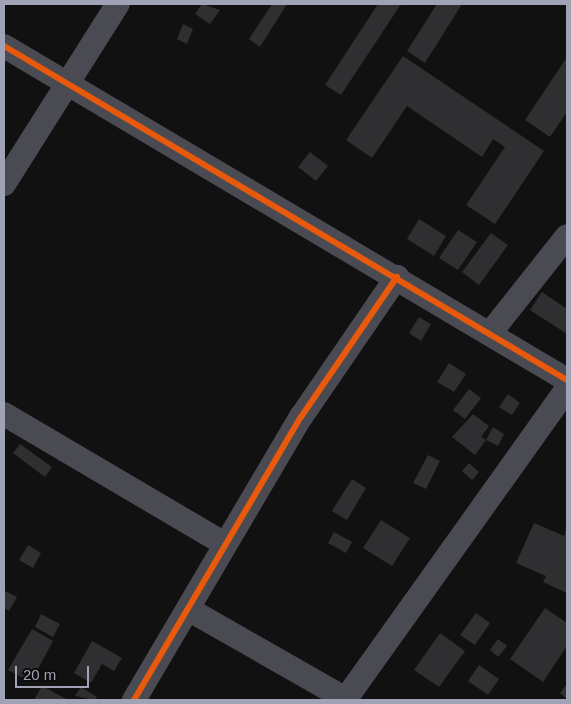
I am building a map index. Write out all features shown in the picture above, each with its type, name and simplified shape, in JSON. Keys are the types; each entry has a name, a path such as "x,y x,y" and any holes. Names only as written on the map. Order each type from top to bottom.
{"street":[{"path":"4,184 118,4"},
{"path":"4,46 491,332 567,380"},
{"path":"491,332 567,236"},
{"path":"134,700 188,609 223,543 301,416 397,277"},
{"path":"188,609 346,700 567,388"},
{"path":"4,414 223,543"}],"building":[{"path":"202,4 220,10 210,24 195,14"},
{"path":"272,4 287,4 260,47 249,39"},
{"path":"378,4 401,4 341,95 325,85"},
{"path":"437,4 462,4 425,63 407,51"},
{"path":"183,24 193,29 187,44 177,39"},
{"path":"403,56 544,151 495,224 466,205 505,147 493,139 482,157 407,106 372,158 346,140"},
{"path":"567,57 567,112 550,137 525,120"},
{"path":"310,152 328,166 316,181 298,167"},
{"path":"419,219 446,236 434,256 407,239"},
{"path":"458,230 477,242 458,270 439,258"},
{"path":"491,233 508,245 479,285 462,272"},
{"path":"542,292 567,309 567,334 530,310"},
{"path":"419,317 431,324 421,341 409,333"},
{"path":"449,363 466,374 454,392 437,382"},
{"path":"469,389 481,398 465,419 453,410"},
{"path":"508,394 520,403 512,415 499,407"},
{"path":"473,414 489,426 481,437 486,440 475,455 452,437"},
{"path":"493,427 504,434 498,446 486,440"},
{"path":"20,444 52,467 45,477 13,453"},
{"path":"428,455 440,461 426,489 413,483"},
{"path":"469,463 479,472 472,480 462,471"},
{"path":"352,479 366,488 347,520 332,511"},
{"path":"381,520 410,538 392,566 363,548"},
{"path":"534,523 564,536 567,527 567,593 543,582 546,576 516,563"},
{"path":"334,532 352,542 346,553 328,543"},
{"path":"28,545 41,553 33,568 19,560"},
{"path":"5,591 17,597 9,611 4,608"},
{"path":"545,608 567,623 567,646 543,682 510,659"},
{"path":"476,613 490,623 475,645 460,635"},
{"path":"41,614 60,624 53,637 35,627"},
{"path":"32,629 53,641 31,682 8,670"},
{"path":"440,633 465,651 439,687 414,670"},
{"path":"498,639 507,646 498,657 490,650"},
{"path":"92,641 122,658 114,671 102,664 91,683 74,673"},
{"path":"479,665 499,679 488,695 468,681"},
{"path":"567,684 567,699 560,693"},
{"path":"42,686 68,700 34,700"},
{"path":"81,687 97,697 95,700 75,696"}],"cycle path":[{"path":"4,46 567,380"},
{"path":"134,700 301,417 397,277"}]}
